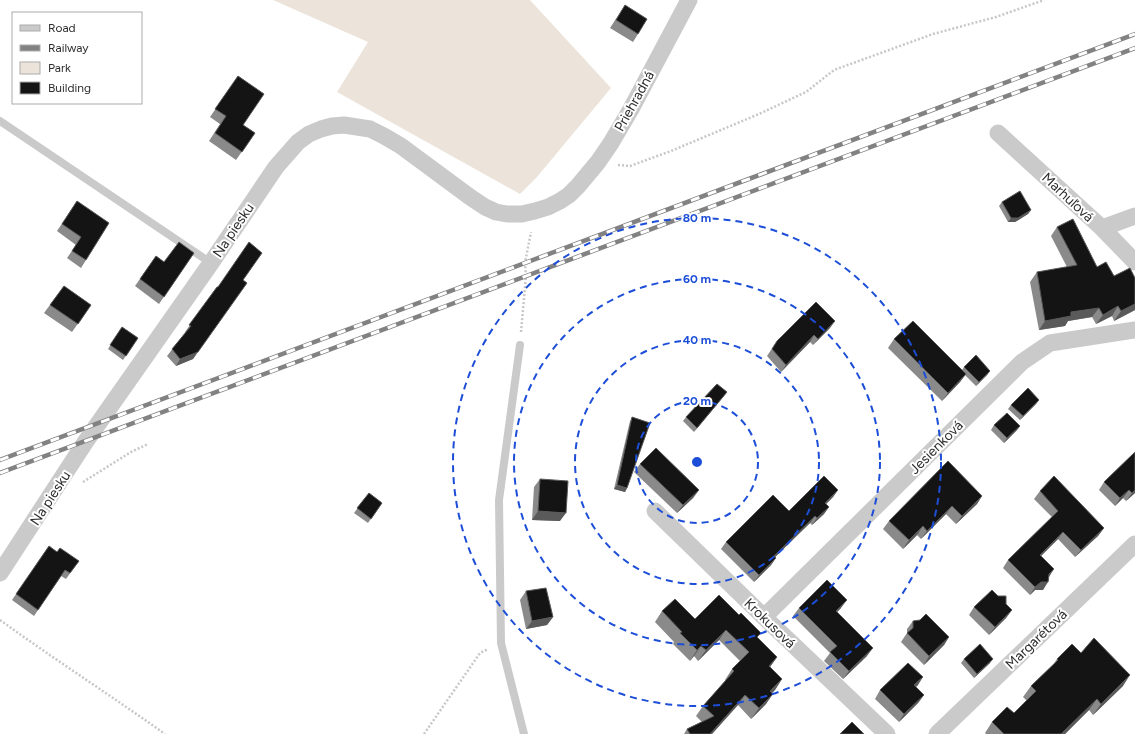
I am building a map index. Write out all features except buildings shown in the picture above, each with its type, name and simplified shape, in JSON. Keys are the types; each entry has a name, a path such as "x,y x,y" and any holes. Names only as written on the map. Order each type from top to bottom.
{"street":[{"name":"Priehradná","path":"569,195 587,176 611,142 631,109 689,0"},
{"name":"Na piesku","path":"0,573 86,441 212,263 276,167 298,142 309,134 332,126 344,125 370,129 401,146 470,197 496,212 507,214 535,212 554,204 569,195"},
{"name":"Marhuľová","path":"998,133 1102,228 1135,262"},
{"path":"1102,228 1135,216"},
{"name":"Jesienková","path":"764,617 1022,362 1050,343 1135,330"},
{"name":"Krokusová","path":"655,511 887,734"},
{"name":"Margarétová","path":"937,734 1135,544"}],"lane":[{"path":"0,121 212,263"},
{"path":"520,345 499,500 501,643 524,734"}],"path":[{"path":"598,162 630,166 664,154 759,114 806,92 834,70 933,34 996,17 1044,0"},
{"path":"520,345 526,276 525,263 535,212"},
{"path":"81,482 131,452 148,444"},
{"path":"0,620 165,734"},
{"path":"424,734 480,653 501,643"}],"green space":[{"path":"273,0 530,0 611,88 537,177 520,194 337,92 368,42"}],"railway":[{"path":"0,460 1135,34"},
{"path":"0,473 1135,48"}]}
